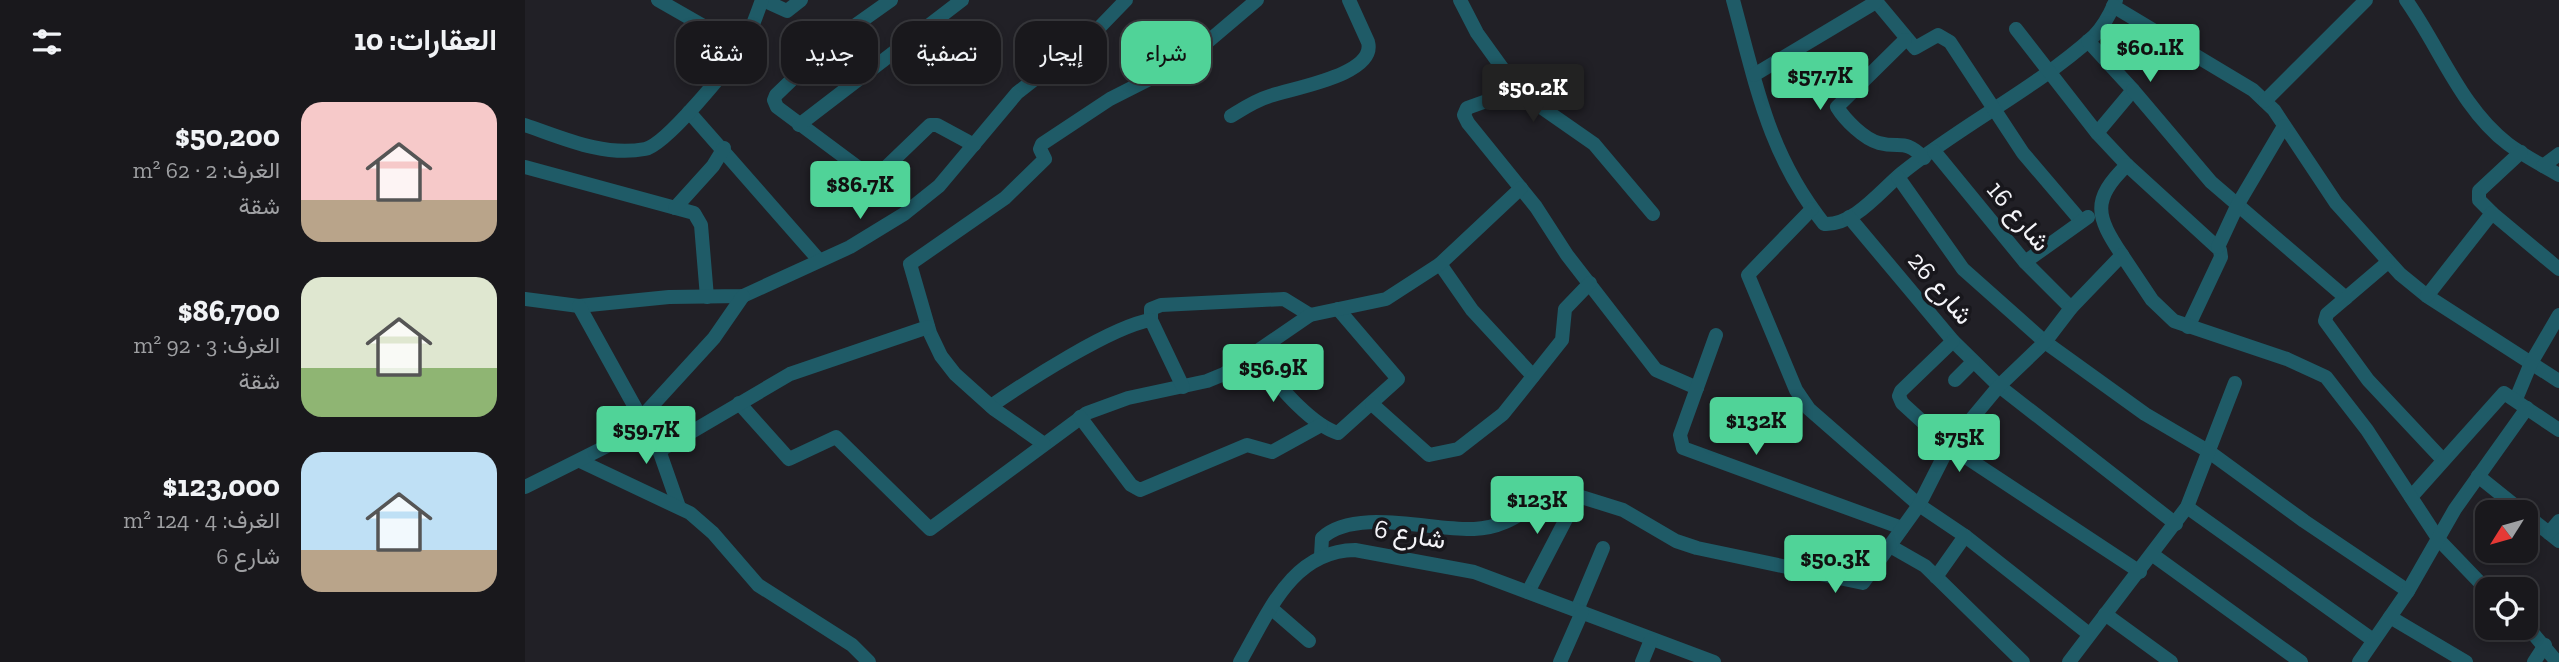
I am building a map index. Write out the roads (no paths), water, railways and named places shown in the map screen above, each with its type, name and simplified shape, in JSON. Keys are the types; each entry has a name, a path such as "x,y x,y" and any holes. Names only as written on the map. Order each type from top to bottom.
{"street":[{"path":"658,0 695,21"},
{"path":"754,21 763,0 787,11 801,0"},
{"path":"891,0 829,44 776,95 774,100 777,107 871,177 879,174 930,125 937,125 974,145"},
{"path":"799,125 962,0"},
{"path":"525,299 579,306 743,296 850,247 904,214 939,186 1017,93 1096,31 1126,0"},
{"path":"1044,444 991,406 955,374 940,356 909,268 911,260 995,205 1024,180 1045,159 1040,149 1042,144 1110,99 1185,61 1257,0"},
{"path":"1231,116 1257,100 1329,80 1366,58 1369,54 1368,42 1349,0"},
{"path":"1459,0 1477,33 1520,89 1551,116 1594,144 1653,214"},
{"path":"1733,0 1772,138 1788,174 1824,224 1834,225 1849,217 1929,154 2088,41 2097,34 2115,3 2253,90 2284,126 2336,203 2388,262 2427,296 2559,381"},
{"path":"2265,101 2366,0"},
{"path":"2406,0 2472,106 2493,130 2521,152 2559,175"},
{"path":"1754,75 1876,1 1905,40 1915,48 1938,35 1950,41 2035,169 2081,221"},
{"path":"2016,29 2097,133 2127,165 2218,247 2221,257 2188,327"},
{"path":"1905,40 1837,107 1868,138 1883,144 1906,144 1929,154"},
{"path":"2088,41 2211,182 2346,298"},
{"path":"525,125 574,144 643,149 662,139 712,84"},
{"path":"1520,89 1472,106 1464,115 1655,370 1697,388"},
{"path":"2097,133 2133,90"},
{"path":"689,112 819,260"},
{"path":"2218,247 2238,204 2284,126"},
{"path":"675,208 713,166 723,148"},
{"path":"2521,152 2479,191 2480,200 2559,269"},
{"name":"شارع 16","path":"1929,154 2025,262 2071,308"},
{"path":"2543,166 2559,154"},
{"path":"2127,165 2102,194 2103,225 2164,314 2188,327 2287,359 2326,377 2337,388 2439,540 2475,578"},
{"path":"525,167 694,214 701,225 707,297"},
{"path":"1898,177 1963,269 2045,342 2145,414 2208,451 2407,591"},
{"path":"739,402 789,459 836,437 930,529 1080,417 1128,398 1183,387 1224,374 1310,315 1386,299 1440,264 1521,188"},
{"path":"1812,209 1750,272 1749,280 1796,390 1809,409 1919,505 1965,536 2089,634"},
{"path":"2025,262 2101,209"},
{"path":"2427,296 2492,213"},
{"name":"شارع 26","path":"1849,217 1973,362 1999,386 2176,524"},
{"path":"1240,662 1295,573 1321,556 1322,538 1342,527 1370,523 1474,529 1500,526 1562,491 1623,510 1676,541 1697,548 1860,584 1867,580 1919,505 1949,446 1999,386 2045,342 2071,308 2122,256"},
{"path":"2388,262 2327,314 2325,321 2368,380 2443,460"},
{"path":"1440,264 1472,310 1533,376"},
{"path":"1372,404 1423,452 1433,456 1458,449 1493,423 1562,340 1569,302 1590,283"},
{"path":"525,487 613,443 643,416 714,338 743,296"},
{"path":"1183,387 1151,320 1151,309 1161,306 1271,299 1293,302 1310,315"},
{"path":"579,306 643,416 679,507"},
{"path":"1252,355 1321,425 1338,433 1398,379 1338,309"},
{"path":"2359,662 2407,591 2522,403 2531,363 2559,315"},
{"path":"991,406 1034,376 1132,325 1151,320"},
{"path":"659,451 790,374 928,327"},
{"path":"1716,335 1680,435 1683,448 1902,528"},
{"path":"1953,341 1899,396 1902,403 1949,446 2140,572"},
{"path":"1955,380 1973,362"},
{"path":"2069,662 2176,524 2186,507 2235,383"},
{"path":"2411,497 2501,395 2508,394 2559,430"},
{"path":"1080,417 1131,485 1140,490 1247,445 1272,452 1321,425"},
{"path":"580,461 679,507 713,533 758,585 782,603 852,645 869,662"},
{"path":"2478,476 2508,500"},
{"path":"1528,592 1578,496"},
{"path":"2186,507 2373,640"},
{"path":"2538,524 2554,537 2559,521"},
{"path":"1936,577 1965,536"},
{"path":"1890,545 1924,566 2023,662"},
{"path":"1560,662 1602,548"},
{"name":"شارع 6","path":"1321,556 1337,550 1355,550 1395,555 1474,572 1714,662"},
{"path":"2153,555 2301,662"},
{"path":"1271,608 1309,641"},
{"path":"2105,614 2171,662"},
{"path":"2390,617 2466,662"},
{"path":"2538,638 2557,662"},
{"path":"1641,662 1651,640"},
{"path":"2534,662 2545,645"}]}
